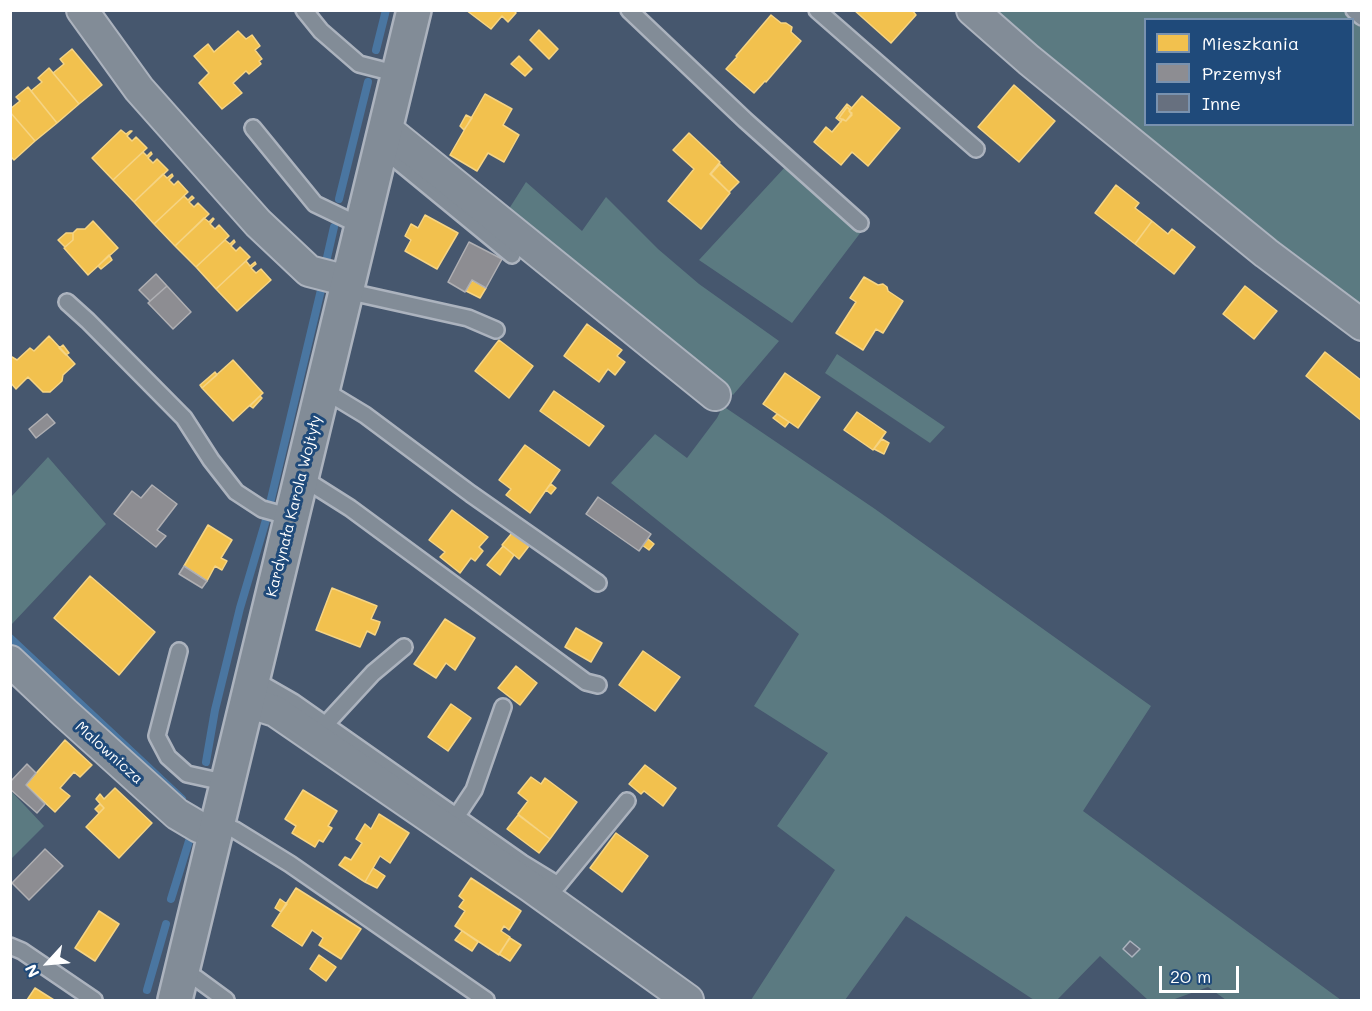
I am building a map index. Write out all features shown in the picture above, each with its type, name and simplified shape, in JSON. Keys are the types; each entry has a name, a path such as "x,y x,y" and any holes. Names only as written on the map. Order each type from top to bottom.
{"street":[{"path":"82,10 138,89 258,223 309,271 347,285"},
{"name":"Kardynała Karola Wojtyły","path":"178,987 250,690 277,513 301,477 414,10"},
{"path":"972,10 1038,68 1266,253 1362,325"},
{"path":"382,139 715,395"},
{"name":"Malownicza","path":"10,661 177,814 199,827 217,827"},
{"path":"250,690 275,711 531,887 688,1000"}],"lane":[{"path":"304,10 321,31 359,64 398,74"},
{"path":"629,10 745,120 860,223"},
{"path":"817,10 976,149"},
{"path":"1354,10 1362,17"},
{"path":"254,128 315,204 362,226"},
{"path":"382,139 394,158 512,255"},
{"path":"347,285 360,294 468,318 496,330"},
{"path":"67,302 184,418 211,460 236,492 277,513"},
{"path":"322,389 365,415 471,494 598,583"},
{"path":"301,477 351,508 586,682 598,685"},
{"path":"325,725 373,673 404,647"},
{"path":"179,651 157,736 168,758 187,774 228,783"},
{"path":"250,690 293,702 522,863 558,885 627,801"},
{"path":"456,817 474,790 503,707"},
{"path":"217,827 235,830 290,864 486,1000"},
{"path":"10,946 22,951 94,1000"},
{"path":"178,987 196,978 226,1000"}],"green space":[{"path":"1345,10 1361,24 1361,316 983,11"},
{"path":"786,166 864,228 792,323 699,260"},
{"path":"526,182 582,231 606,197 658,249 699,284 779,341 733,395 608,297 507,212"},
{"path":"837,354 945,427 930,443 825,373"},
{"path":"723,406 875,509 1151,706 1083,811 1341,1000 1226,1000 1208,987 1172,1000 1148,1000 1100,956 1057,1000 1034,1000 906,916 845,1000 751,1000 835,870 777,826 828,753 754,706 799,634 611,483 655,434 687,458 717,418"},
{"path":"48,457 106,524 11,625 11,497"},
{"path":"11,791 44,826 11,859"}],"building: Mieszkania":[{"path":"466,10 514,10 516,13 508,22 502,16 491,29"},
{"path":"854,10 912,10 916,15 891,43"},
{"path":"771,15 781,23 792,27 791,32 801,41 754,93 726,69"},
{"path":"539,30 558,49 549,59 530,40"},
{"path":"238,31 246,39 252,35 260,46 255,50 262,59 259,61 261,64 249,74 246,71 233,83 242,93 222,109 199,83 209,73 194,56 208,44 214,52"},
{"path":"72,49 102,85 79,104 53,73 64,64 60,59"},
{"path":"519,56 532,69 525,76 511,64"},
{"path":"49,68 79,104 57,123 31,91 42,82 38,78"},
{"path":"1014,85 1055,121 1019,162 978,127"},
{"path":"28,87 57,123 35,141 10,112 10,109 20,101 16,97"},
{"path":"485,94 512,109 503,125 519,135 504,162 488,153 477,171 450,155"},
{"path":"862,96 900,128 868,166 852,152 841,165 814,142 826,127 832,132 843,119 846,121 852,113 849,111"},
{"path":"847,104 852,108 850,110 847,107 839,118 841,122 836,118"},
{"path":"847,107 852,115 846,121 839,118"},
{"path":"10,112 35,141 14,160 10,156"},
{"path":"466,115 472,118 464,130 460,126"},
{"path":"121,130 126,134 132,131 127,136 132,141 136,137 147,148 113,180 92,158"},
{"path":"689,133 720,162 710,174 730,193 701,229 668,201 694,169 673,150"},
{"path":"143,152 147,156 151,152 148,158 153,163 157,159 168,170 134,202 113,180"},
{"path":"720,164 739,182 729,192 711,174"},
{"path":"163,174 167,178 172,174 169,180 174,185 178,181 188,192 154,224 134,202"},
{"path":"1116,185 1139,203 1135,208 1152,221 1135,244 1095,213"},
{"path":"184,196 188,200 192,196 194,198 189,202 194,207 198,203 209,214 175,246 154,224"},
{"path":"425,215 458,233 437,269 405,251 411,240 405,236 411,224 418,228"},
{"path":"204,218 209,222 213,218 210,224 215,229 219,225 229,236 196,267 175,246"},
{"path":"93,221 118,248 88,275 64,248 73,240 73,233 77,229 85,229"},
{"path":"1152,221 1168,234 1172,229 1195,247 1174,274 1135,244"},
{"path":"66,233 73,233 73,240 65,247 58,240"},
{"path":"225,240 230,244 234,240 231,246 236,251 240,247 250,257 216,289 196,267"},
{"path":"109,255 112,260 101,269 98,266"},
{"path":"246,261 250,266 255,262 256,264 251,268 256,273 261,269 271,280 237,311 216,289"},
{"path":"864,277 878,285 883,284 888,291 903,301 883,333 876,329 863,350 836,333 856,302 850,298"},
{"path":"472,280 486,288 480,298 466,291"},
{"path":"1245,286 1277,311 1254,339 1223,314"},
{"path":"587,324 622,350 617,356 625,362 615,375 608,369 599,382 564,356"},
{"path":"49,336 75,364 50,392 43,392 28,377 16,389 10,382 10,359 12,357 17,360 30,348 34,351"},
{"path":"499,340 533,366 509,398 475,371"},
{"path":"63,345 69,353 66,355 59,348"},
{"path":"1325,352 1362,381 1362,421 1306,376"},
{"path":"233,360 263,393 233,421 202,388"},
{"path":"215,372 217,375 202,388 200,385"},
{"path":"785,373 820,397 798,428 763,404"},
{"path":"554,391 604,426 589,446 540,411"},
{"path":"260,396 262,398 253,408 250,406"},
{"path":"857,412 886,432 873,450 844,430"},
{"path":"777,414 789,422 785,427 773,418"},
{"path":"882,439 889,443 884,454 874,449"},
{"path":"525,445 560,470 530,513 506,495 511,489 499,480"},
{"path":"551,484 556,488 551,494 546,490"},
{"path":"452,510 488,537 479,547 483,551 475,561 471,558 460,573 440,557 445,552 429,540"},
{"path":"208,525 232,540 221,558 227,561 222,570 215,566 207,581 184,566"},
{"path":"512,533 529,546 519,559 502,545"},
{"path":"648,539 654,544 649,550 642,545"},
{"path":"503,546 514,555 500,575 487,565"},
{"path":"90,576 155,632 119,675 54,618"},
{"path":"332,588 377,606 371,619 380,622 378,628 375,635 367,631 360,647 316,630"},
{"path":"445,619 475,638 455,670 446,663 436,678 414,664"},
{"path":"576,628 602,643 591,662 565,647"},
{"path":"643,651 680,677 655,711 619,685"},
{"path":"516,666 537,683 520,705 498,688"},
{"path":"451,704 471,718 448,751 428,737"},
{"path":"65,740 92,765 80,777 74,772 60,788 70,796 55,812 26,785"},
{"path":"645,765 676,788 663,806 644,791 641,794 629,784"},
{"path":"531,777 541,784 545,778 577,802 550,839 518,814 528,801 518,793"},
{"path":"115,788 152,823 119,858 86,827 104,808 96,799 100,794 104,799"},
{"path":"303,790 337,811 328,826 332,828 323,842 319,840 315,847 292,833 296,826 285,819"},
{"path":"100,804 104,808 99,813 95,809"},
{"path":"379,814 409,833 390,863 380,856 365,882 339,865 345,857 351,860 362,843 356,839 365,824 371,829"},
{"path":"518,815 550,839 539,853 507,829"},
{"path":"616,833 648,856 622,892 590,868"},
{"path":"373,868 385,876 377,888 365,882"},
{"path":"471,878 521,911 509,930 504,926 501,931 510,937 499,955 455,926 465,911 459,907 464,900 459,896"},
{"path":"296,888 361,929 341,959 319,945 323,938 312,930 302,946 272,926"},
{"path":"280,899 287,904 281,912 275,908"},
{"path":"99,911 119,924 95,961 75,948"},
{"path":"462,931 478,942 472,951 455,940"},
{"path":"510,938 521,945 510,961 499,954"},
{"path":"319,955 336,967 326,981 310,969"},
{"path":"35,988 54,1000 27,1000"}],"building: Przemysł":[{"path":"469,242 502,259 486,288 472,280 465,292 448,282"},
{"path":"156,274 167,286 150,301 139,290"},
{"path":"167,286 191,312 173,329 148,303"},
{"path":"47,414 55,423 36,438 29,429"},
{"path":"152,485 177,504 157,530 166,536 156,547 114,514 132,491 141,498"},
{"path":"598,497 651,534 639,551 586,514"},
{"path":"184,566 207,581 202,588 179,574"},
{"path":"27,764 36,773 26,785 45,804 37,813 10,789 10,782"},
{"path":"45,849 63,866 29,900 12,883"}],"building: Inne":[{"path":"1130,941 1140,949 1132,957 1123,949"}],"waterway":[{"path":"376,50 386,10"},
{"path":"339,199 368,82"},
{"path":"326,262 334,227"},
{"path":"206,762 215,710 240,608 266,520 321,290"},
{"path":"10,638 182,799"},
{"path":"171,899 189,841"},
{"path":"147,990 166,924"}]}
